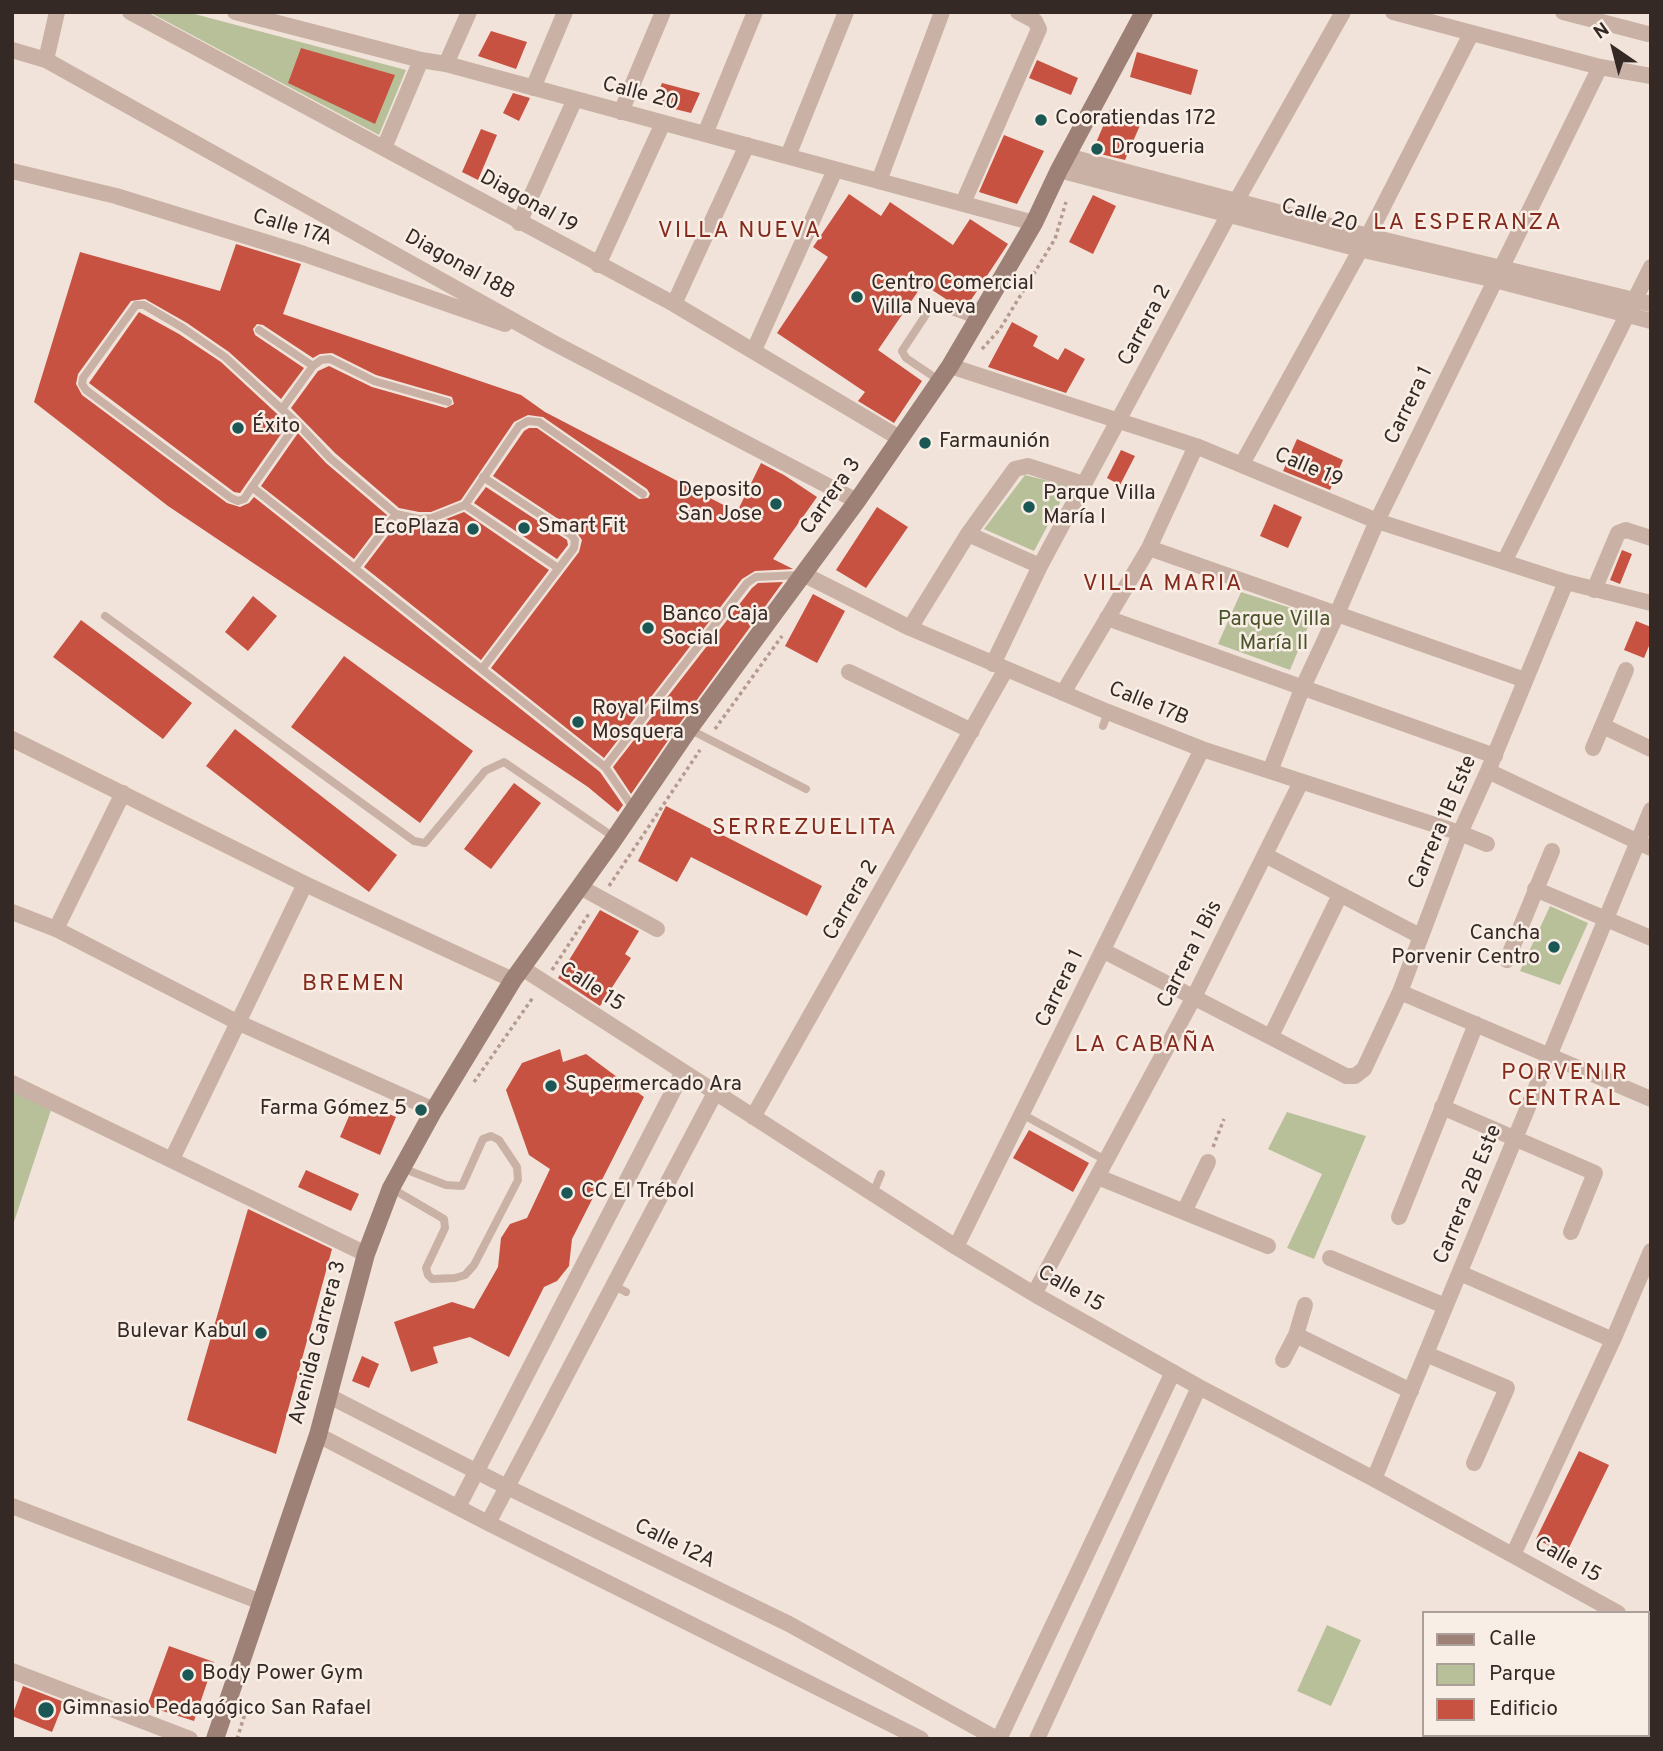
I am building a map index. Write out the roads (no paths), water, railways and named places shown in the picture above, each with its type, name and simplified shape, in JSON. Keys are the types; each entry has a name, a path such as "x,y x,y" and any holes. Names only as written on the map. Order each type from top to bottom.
{"main road":[{"name":"Carrera 3","path":"517,974 689,729 805,575 940,381 957,368 976,320 1067,167 1144,12"},
{"name":"Avenida Carrera 3","path":"215,1739 318,1435 366,1254 391,1188 433,1110 517,974"}],"street":[{"path":"12,50 46,60 57,12"},
{"name":"Diagonal 19","path":"130,12 674,304 901,439"},
{"name":"Calle 20","path":"235,12 446,64 1034,223"},
{"path":"446,64 469,12"},
{"path":"533,88 565,12"},
{"path":"621,111 663,12"},
{"path":"705,134 755,12"},
{"path":"788,156 846,12"},
{"path":"879,181 942,12"},
{"path":"963,204 1039,29 1035,21 1018,12"},
{"name":"Carrera 2","path":"753,1117 972,731 1040,566 1343,12"},
{"path":"1393,12 1471,34 1645,75"},
{"path":"1563,12 1648,34"},
{"path":"1242,464 1363,242 1471,34"},
{"name":"Diagonal 18B","path":"46,60 550,341 857,501"},
{"path":"384,148 421,60"},
{"name":"Carrera 1","path":"1270,771 1302,689 1377,521 1600,66"},
{"path":"519,223 575,99"},
{"path":"598,265 663,123"},
{"path":"674,304 747,145"},
{"name":"Calle 20","path":"1067,167 1234,207 1363,242 1638,305 1651,321"},
{"path":"754,350 835,170"},
{"name":"Calle 17A","path":"15,172 116,196 304,254 550,341"},
{"path":"1504,562 1638,305 1651,267"},
{"name":"Calle 19","path":"957,368 1196,446 1377,521 1566,582 1651,603"},
{"path":"1063,693 1149,548 1196,446"},
{"path":"910,628 968,534 1015,469 1028,467 1084,484"},
{"path":"1594,590 1618,533 1626,530 1651,538"},
{"path":"968,534 1040,566"},
{"path":"1149,548 1525,680"},
{"name":"Calle 17B","path":"805,575 910,628 1063,693 1106,719 1487,844"},
{"name":"Carrera 1B Este","path":"1271,1036 1346,1076 1355,1076 1368,1063 1400,992 1460,833 1566,582"},
{"path":"1107,618 1302,689 1491,763 1644,845"},
{"path":"1593,748 1626,670"},
{"path":"849,672 972,731"},
{"path":"1603,726 1651,749"},
{"name":"Calle 15","path":"12,739 305,884 517,974 544,982 956,1247 1034,1294 1199,1387 1513,1555 1585,1605 1611,1611"},
{"name":"Carrera 1","path":"956,1247 1202,749"},
{"name":"Carrera 1 Bis","path":"1034,1294 1194,997 1301,782"},
{"path":"56,929 123,793"},
{"name":"Carrera 2B Este","path":"1374,1479 1604,918 1644,845 1651,810"},
{"path":"1507,960 1552,851"},
{"path":"1265,855 1420,936"},
{"path":"172,1158 305,884"},
{"path":"580,887 657,929"},
{"path":"1535,889 1651,938"},
{"path":"1104,951 1271,1036 1340,895"},
{"path":"12,912 56,929 237,1022 433,1110"},
{"path":"1400,992 1651,1099"},
{"path":"1399,1217 1476,1024"},
{"path":"458,1507 683,1072"},
{"path":"12,1083 366,1254"},
{"path":"488,1523 620,1288 715,1093"},
{"path":"1442,1107 1595,1173 1571,1232"},
{"path":"1184,1212 1208,1162"},
{"path":"1098,1177 1268,1245"},
{"path":"1513,1555 1613,1340 1651,1251"},
{"path":"1330,1258 1445,1306"},
{"path":"1460,1273 1613,1340"},
{"path":"1283,1360 1296,1335 1305,1305"},
{"path":"1296,1335 1411,1391"},
{"path":"1426,1354 1507,1388 1474,1463"},
{"path":"998,1739 1173,1372"},
{"path":"1037,1739 1199,1387"},
{"name":"Calle 12A","path":"329,1396 507,1487 789,1624 998,1739"},
{"path":"318,1435 921,1739"},
{"path":"12,1506 261,1602"},
{"path":"12,1671 190,1739"}],"lane":[{"path":"298,423 244,499 238,501 86,390 82,384 83,377 130,311 136,305 144,305 225,357 298,423 330,458 396,514 419,519 432,518 465,505 519,426 528,421 539,422 643,494"},
{"path":"940,381 906,358 902,351 935,305 976,320"},
{"path":"259,330 313,366"},
{"path":"282,410 313,366 321,360 330,359 374,381 448,402"},
{"path":"482,668 574,548 575,540 571,534 483,477"},
{"path":"253,487 605,767 634,809"},
{"path":"465,505 558,568"},
{"path":"355,568 396,514"},
{"path":"605,767 747,583 757,578 805,575"},
{"path":"105,616 414,841 425,843 485,771 505,762 615,838"},
{"path":"689,729 806,789"},
{"path":"1022,1114 1107,1161"},
{"path":"391,1188 444,1219 445,1228 426,1268 432,1279 455,1278 465,1275 474,1265 517,1180 517,1167 499,1140 491,1136 483,1139 462,1186 446,1185 402,1168"},
{"path":"873,1193 881,1174"}],"place":[{"name":"Cooratiendas 172","path":"1041,120"},
{"name":"Drogueria","path":"1097,149"},
{"name":"Centro Comercial Villa Nueva","path":"857,297"},
{"name":"Éxito","path":"238,428"},
{"name":"Farmaunión","path":"925,443"},
{"name":"Deposito San Jose","path":"776,504"},
{"name":"Parque Villa María I","path":"1029,507"},
{"name":"Smart Fit","path":"524,528"},
{"name":"EcoPlaza","path":"473,529"},
{"name":"Banco Caja Social","path":"648,628"},
{"name":"Royal Films Mosquera","path":"578,722"},
{"name":"Cancha Porvenir Centro","path":"1554,947"},
{"name":"Supermercado Ara","path":"551,1086"},
{"name":"Farma Gómez 5","path":"421,1110"},
{"name":"CC El Trébol","path":"567,1193"},
{"name":"Bulevar Kabul","path":"261,1333"},
{"name":"Body Power Gym","path":"188,1675"},
{"name":"Gimnasio Pedagógico San Rafael","path":"46,1710"}],"district":[{"name":"LA ESPERANZA","path":"1468,224"},
{"name":"VILLA NUEVA","path":"740,232"},
{"name":"VILLA MARIA","path":"1163,585"},
{"name":"SERREZUELITA","path":"805,829"},
{"name":"BREMEN","path":"354,985"},
{"name":"LA CABAÑA","path":"1146,1046"},
{"name":"PORVENIR CENTRAL","path":"1565,1087"}],"park label":[{"name":"Parque Villa María II","path":"1274,633"}]}
